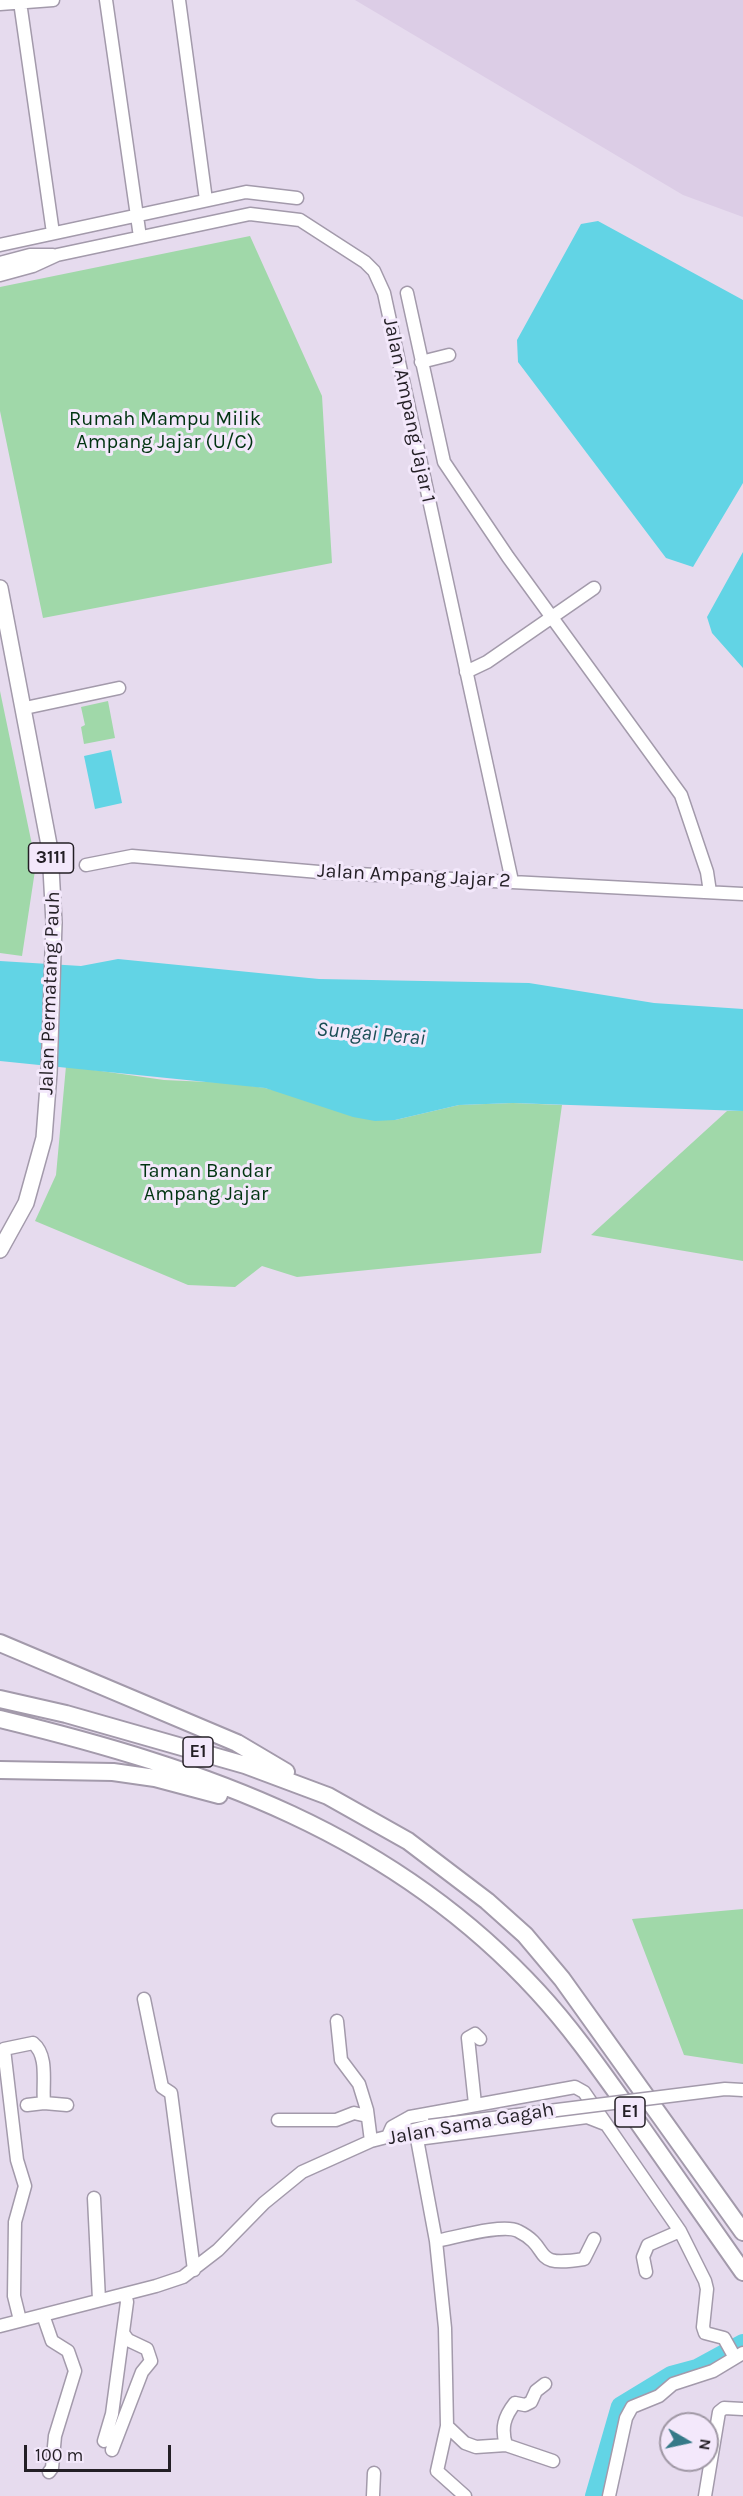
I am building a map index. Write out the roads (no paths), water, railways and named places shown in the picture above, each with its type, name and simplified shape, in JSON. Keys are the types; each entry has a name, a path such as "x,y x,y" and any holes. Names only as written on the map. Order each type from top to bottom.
{"highway":[{"path":"0,1643 237,1743 328,1796"},
{"name":"E1","path":"0,1698 66,1714 245,1765 328,1796 408,1841 487,1901 525,1935 562,1979 743,2232"},
{"name":"E1","path":"0,1719 61,1734 235,1788 309,1821 365,1851 420,1887 507,1961 539,1992 601,2070 743,2272"},
{"path":"0,1770 113,1772 155,1778 309,1821"}],"main road":[{"name":"Jalan Permatang Pauh","path":"0,588 25,708 53,878 49,1073 44,1138 26,1203 0,1250"}],"street":[{"path":"0,4 54,0"},
{"path":"106,0 140,237"},
{"path":"178,0 206,200"},
{"path":"20,2 53,233"},
{"path":"0,245 246,192 297,198"},
{"name":"Jalan Ampang Jajar 1","path":"0,263 30,255 57,255 250,214 300,220 374,271 384,293 512,881"},
{"name":"Jalan Ampang Jajar 1","path":"0,275 33,266 57,255"},
{"path":"406,294 444,462 552,617 681,795 707,872 710,892"},
{"path":"421,362 449,355"},
{"path":"466,672 488,662 594,588"},
{"path":"25,708 119,688"},
{"name":"Jalan Ampang Jajar 2","path":"86,865 132,856 319,872 743,894"},
{"path":"144,1999 162,2086 171,2092 194,2270"},
{"path":"337,2021 341,2060 359,2084 371,2141"},
{"path":"475,2104 468,2037 475,2034 480,2039"},
{"path":"20,2320 14,2296 15,2233 17,2213 25,2186 17,2160 4,2049 33,2043 38,2047 42,2055 44,2103"},
{"path":"388,2136 392,2127 411,2117 575,2087 584,2092 680,2231 707,2289 703,2327 705,2332 724,2338 737,2354 713,2371 673,2384 659,2396 632,2407 626,2418 609,2496"},
{"name":"Jalan Sama Gagah","path":"0,2324 174,2281 194,2270 218,2250 264,2203 302,2172 371,2141 388,2136 413,2135 429,2126 725,2089 743,2090"},
{"path":"27,2105 44,2103 67,2105"},
{"path":"278,2120 336,2120 354,2114 367,2116"},
{"path":"465,2496 436,2471 447,2426 445,2328 436,2241 413,2135 587,2117 605,2124"},
{"path":"94,2198 99,2300"},
{"path":"436,2241 503,2229 517,2230 549,2262 557,2264 584,2259 594,2239"},
{"path":"646,2272 643,2257 648,2245 680,2231"},
{"path":"123,2333 128,2340 147,2349 151,2361 142,2372 108,2446 127,2301 125,2294"},
{"path":"43,2315 52,2341 68,2351 75,2371 55,2436 52,2468 49,2472"},
{"path":"506,2445 502,2432 507,2413 515,2403 525,2405 531,2402 536,2391 545,2384"},
{"path":"705,2496 719,2412 724,2408 743,2409"},
{"path":"447,2426 465,2443 476,2447 506,2445 553,2461"},
{"path":"373,2496 374,2473"}],"water":[{"path":"598,221 743,300 743,483 693,567 666,558 518,362 517,340 581,224"},
{"path":"743,552 743,668 712,633 707,617"},
{"path":"111,750 122,803 95,809 84,756"},
{"name":"Sungai Perai","path":"118,959 319,979 529,983 654,1003 743,1009 743,1111 513,1103 459,1105 395,1120 375,1121 353,1117 265,1088 0,1061 0,961 81,966"}],"waterway":[{"path":"594,2496 620,2406 671,2375 697,2368 743,2343"}],"park label":[{"name":"Rumah Mampu Milik Ampang Jajar (U/C)","path":"165,430"},
{"name":"Taman Bandar Ampang Jajar","path":"206,1182"}]}
